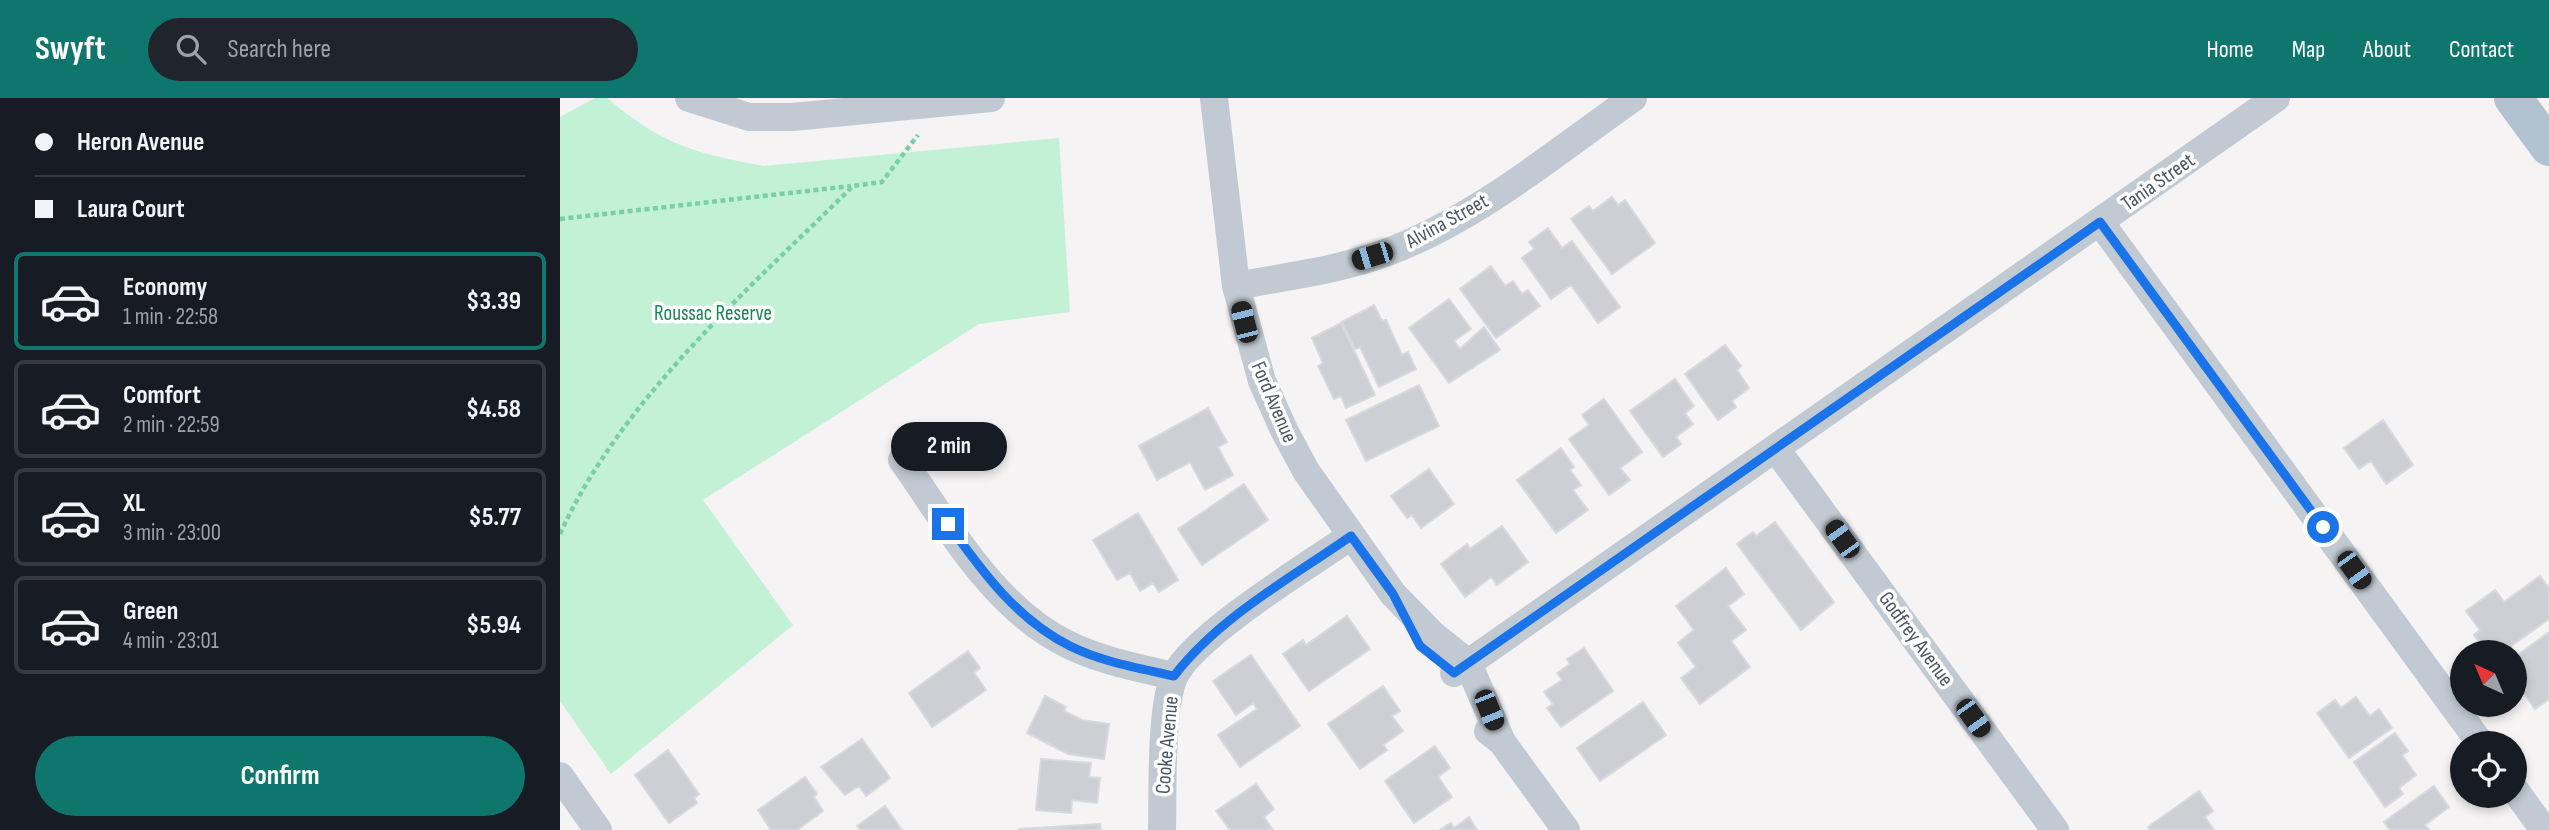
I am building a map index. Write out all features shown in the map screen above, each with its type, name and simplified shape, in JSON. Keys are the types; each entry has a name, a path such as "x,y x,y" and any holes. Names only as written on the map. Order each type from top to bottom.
{"main road":[{"path":"2513,98 2549,147"}],"street":[{"path":"689,98 749,117 792,117 884,103 991,98"},
{"name":"Ford Avenue","path":"1214,98 1236,286 1262,380 1306,471 1393,594 1420,646 1461,668"},
{"name":"Alvina Street","path":"1236,286 1333,268 1391,251 1443,227 1633,98"},
{"name":"Tania Street","path":"1461,668 2276,98"},
{"path":"2100,222 2472,731"},
{"name":"Godfrey Avenue","path":"1776,449 2055,830"},
{"path":"902,460 994,586 1031,621 1069,646 1111,662 1174,676"},
{"name":"Cooke Avenue","path":"1162,830 1165,724 1174,676 1192,652 1221,628 1351,536"},
{"path":"1461,668 1464,703 1475,720 1502,742 1566,830"},
{"path":"560,776 598,830"},
{"path":"2527,807 2544,830"}],"path":[{"path":"560,219 882,182 918,135"},
{"path":"560,534 589,477 616,437 720,318 853,186"}],"green space":[{"name":"Roussac Reserve","path":"595,98 607,98 645,127 680,145 764,166 1059,138 1070,312 979,324 703,500 793,625 611,774 560,701 560,117"}],"building":[{"path":"1612,197 1618,205 1625,200 1655,243 1612,274 1571,219 1589,206 1593,211"},
{"path":"1548,228 1562,248 1572,241 1620,307 1598,323 1571,285 1551,299 1522,258 1534,249 1529,242"},
{"path":"1491,266 1505,286 1513,281 1522,294 1528,290 1540,306 1496,338 1460,289"},
{"path":"1449,299 1471,329 1454,341 1460,349 1484,327 1500,350 1449,383 1409,328"},
{"path":"1374,305 1382,321 1386,320 1402,355 1408,352 1416,369 1379,387 1360,347 1355,349 1342,322"},
{"path":"1341,323 1375,395 1346,408 1341,396 1334,399 1318,366 1323,363 1312,338"},
{"path":"1725,345 1741,366 1737,370 1749,388 1732,401 1736,407 1718,420 1685,374"},
{"path":"1675,379 1694,406 1685,413 1693,424 1676,437 1681,444 1663,457 1630,411"},
{"path":"1419,385 1439,426 1366,461 1346,420"},
{"path":"1604,399 1642,452 1620,468 1630,480 1609,495 1569,439 1589,425 1582,415"},
{"path":"1208,408 1227,442 1218,447 1233,475 1205,490 1190,462 1157,480 1139,446"},
{"path":"2383,420 2413,465 2386,484 2371,461 2359,469 2344,448"},
{"path":"1561,448 1574,467 1570,470 1581,485 1573,490 1588,510 1556,533 1517,480"},
{"path":"1429,469 1454,504 1421,528 1412,515 1407,518 1391,496"},
{"path":"1244,484 1268,520 1202,565 1178,529"},
{"path":"1138,513 1178,580 1159,592 1153,583 1140,591 1130,573 1117,580 1093,540"},
{"path":"1775,522 1834,602 1801,630 1737,544 1753,532 1756,536"},
{"path":"1502,526 1528,562 1497,585 1491,577 1465,597 1441,564 1467,544 1470,549"},
{"path":"1726,568 1744,594 1728,606 1746,630 1731,641 1750,667 1700,704 1681,678 1696,667 1678,643 1694,630 1676,606"},
{"path":"2540,576 2549,588 2549,619 2519,640 2478,640 2474,635 2480,630 2466,611 2495,590 2504,602"},
{"path":"1347,616 1370,649 1309,691 1283,654 1303,640 1306,645"},
{"path":"2549,632 2549,699 2535,709 2527,698 2527,648"},
{"path":"1584,648 1613,691 1561,727 1547,708 1553,704 1544,692 1562,680 1557,673 1570,664 1567,659"},
{"path":"968,651 980,668 974,673 986,690 932,727 909,693"},
{"path":"1251,655 1300,726 1240,767 1218,735 1257,709 1253,703 1236,715 1213,681"},
{"path":"1383,686 1400,711 1392,716 1403,731 1383,745 1387,750 1360,769 1328,724"},
{"path":"1045,696 1066,707 1064,711 1082,720 1109,724 1104,759 1068,754 1027,733"},
{"path":"2356,697 2370,716 2379,709 2392,728 2349,758 2317,713 2335,700 2341,708"},
{"path":"1643,702 1666,735 1600,781 1577,748"},
{"path":"2395,733 2408,751 2402,755 2416,775 2399,788 2403,794 2385,807 2354,762"},
{"path":"862,739 890,778 866,796 859,786 845,795 821,767"},
{"path":"1435,746 1450,768 1438,777 1452,797 1414,823 1385,781"},
{"path":"668,750 699,794 694,798 697,803 669,823 635,775"},
{"path":"1041,759 1091,763 1089,777 1100,778 1097,803 1072,800 1071,813 1036,810"},
{"path":"805,777 817,794 814,797 823,811 797,830 771,830 758,810"},
{"path":"1256,784 1274,809 1264,817 1273,830 1230,830 1216,811"},
{"path":"2434,786 2449,807 2425,825 2429,830 2390,830 2384,822"},
{"path":"2199,791 2213,811 2205,817 2214,830 2150,830 2148,827"},
{"path":"885,806 902,830 860,830 857,826"},
{"path":"1469,817 1477,830 1440,830 1451,823 1454,828"},
{"path":"1100,824 1101,830 1018,829"}],"route":[{"path":"948,524 1001,595 1031,621 1069,646 1111,662 1174,676 1192,652 1221,628 1351,536 1393,594 1420,646 1435,661 1454,673 2100,222 2323,527"}]}
